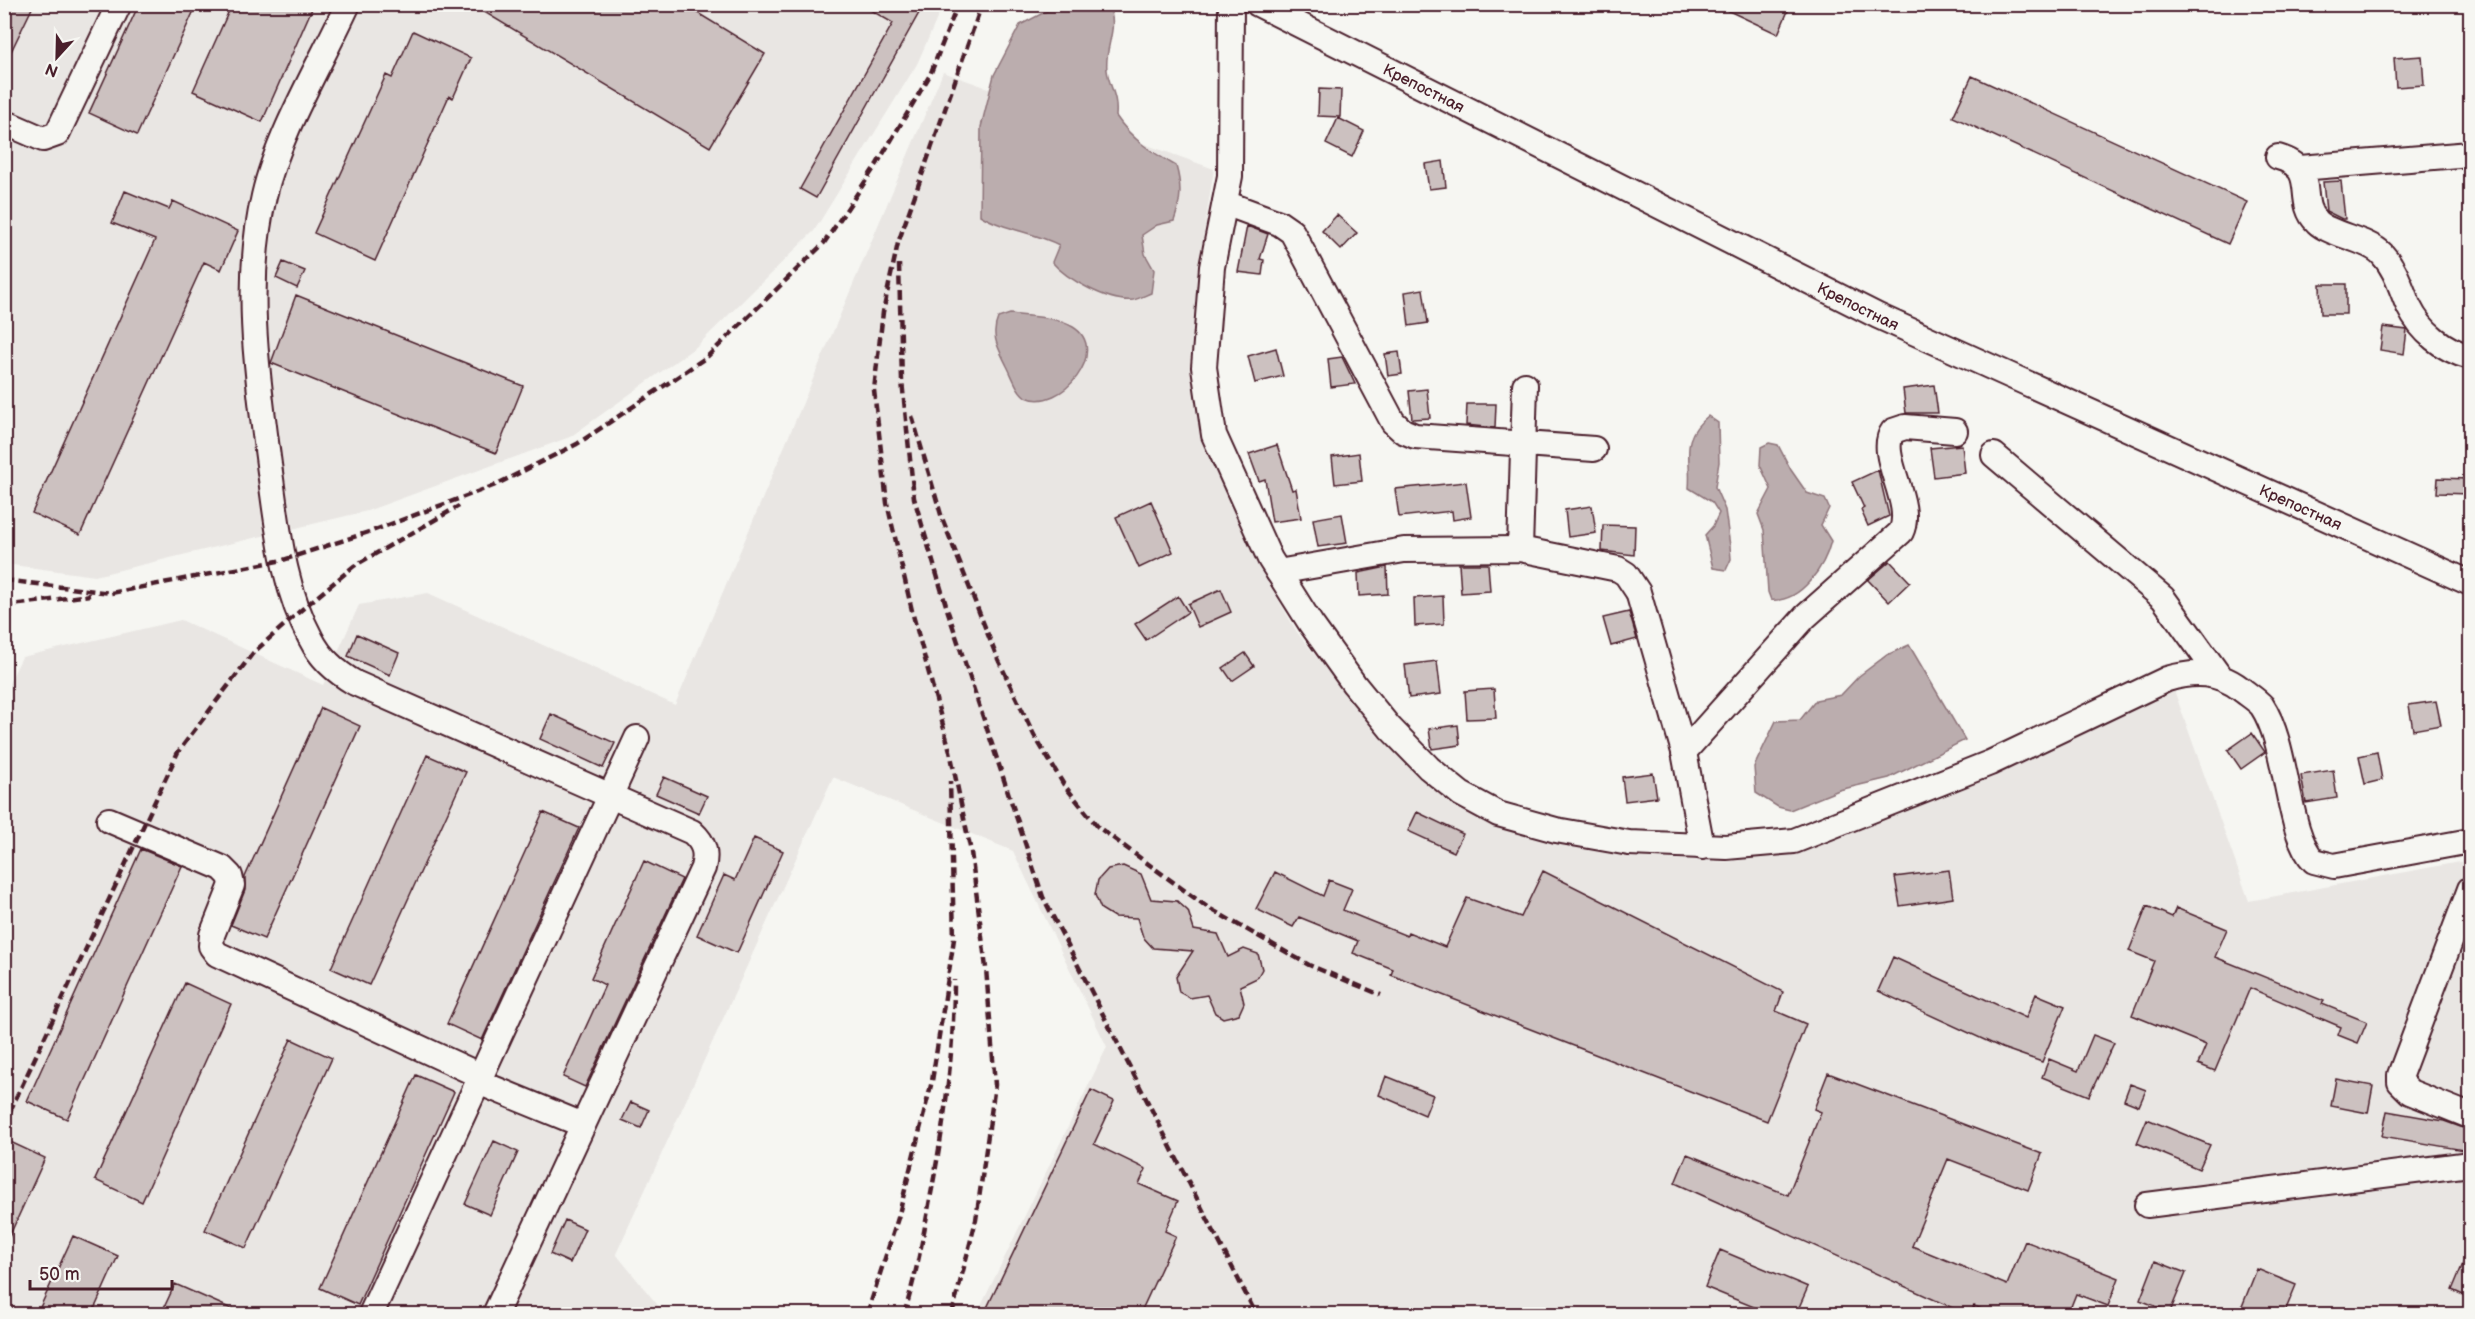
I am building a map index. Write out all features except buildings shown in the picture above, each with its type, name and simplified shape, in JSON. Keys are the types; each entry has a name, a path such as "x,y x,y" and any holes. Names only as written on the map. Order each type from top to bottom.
{"street":[{"path":"4,122 43,139 57,134 119,4"},
{"path":"348,4 285,137 264,194 256,245 254,350 283,560 310,638 325,659 344,677 692,832 704,846 705,860 495,1314"},
{"path":"1231,4 1230,176 1212,267 1204,367 1214,435 1278,572 1311,624 1361,693 1413,752 1461,794 1498,814 1556,830 1629,843 1702,847 1759,846 1794,841 1990,763 2167,679 2185,673 2203,673 2220,677"},
{"name":"Крепостная","path":"1258,4 1878,316 2470,583"},
{"path":"2300,168 2470,154"},
{"path":"2278,157 2290,160 2300,168 2307,187 2308,205 2317,222 2381,253 2398,278 2410,309 2431,338 2459,354 2470,357"},
{"path":"1225,203 1280,223 1292,232 1397,427 1415,436 1594,449"},
{"path":"1520,549 1525,385"},
{"path":"1684,752 1805,617 1901,532 1905,515 1888,444 1893,431 1905,427 1955,431"},
{"path":"1994,455 2163,598 2220,677 2261,705 2280,750 2302,845 2314,861 2334,866 2470,841"},
{"path":"1278,572 1404,550 1520,549 1611,567 1626,574 1638,592 1684,752 1702,847"},
{"path":"371,1314 637,738"},
{"path":"110,820 222,868 230,876 232,885 212,935 211,946 217,954 480,1079 583,1125"},
{"path":"2470,889 2400,1075 2400,1082 2410,1092 2470,1116"},
{"path":"2147,1205 2470,1164"}],"shaded area":[{"path":"1060,4 1108,5 1112,29 1107,70 1115,96 1116,116 1136,139 1176,166 1180,187 1174,221 1157,225 1142,235 1145,254 1154,270 1151,293 1135,299 1113,298 1089,288 1067,276 1052,262 1059,245 980,215 981,127 994,75 1020,25"},
{"path":"5,5 943,5 917,64 814,231 697,346 570,437 367,511 95,576 5,564"},
{"path":"943,72 1214,169 1199,264 1190,363 1203,437 1265,577 1297,632 1377,735 1417,776 1454,803 1493,826 1553,843 1626,857 1725,862 1797,853 1993,777 2174,690 2249,901 2470,860 2470,1314 977,1314 1107,1047 1013,851 833,777 616,1254 665,1314 5,1314 4,693 22,657 181,620 323,685 359,605 428,593 675,705"},
{"path":"1010,314 1066,323 1083,337 1087,350 1084,363 1077,377 1066,388 1053,396 1040,400 1026,397 1020,391 995,337 998,318"},
{"path":"1708,416 1718,423 1719,462 1715,487 1725,510 1730,546 1731,559 1726,570 1713,568 1705,535 1713,526 1719,513 1712,502 1689,488 1690,441 1699,424"},
{"path":"1769,443 1778,445 1791,470 1807,493 1825,499 1829,508 1821,525 1831,541 1817,571 1802,589 1792,596 1771,600 1768,592 1764,530 1758,514 1771,489 1760,465 1761,447"},
{"path":"1909,645 1965,740 1889,778 1839,790 1790,810 1778,807 1756,793 1754,767 1776,721 1800,720 1816,700 1841,695 1859,676 1887,655"}],"railway":[{"path":"4,580 111,593 283,560 372,531 493,486 577,444 707,357 824,243 877,164 930,75 958,4"},
{"path":"952,1314 976,1220 995,1085 986,968 971,852 950,751 913,615 887,503 874,390 883,312 898,243 982,4"},
{"path":"899,264 902,381 914,498 948,612 1043,897 1256,1314"},
{"path":"912,416 942,518 996,655 1034,735 1064,785 1098,827 1207,907 1309,965 1381,995"},
{"path":"4,1124 178,752 253,653 300,611 354,566 459,506"},
{"path":"4,606 90,595"},
{"path":"867,1314 898,1218 932,1081 954,939 950,781"},
{"path":"904,1314 922,1243 944,1118 950,1063 954,980"}]}
